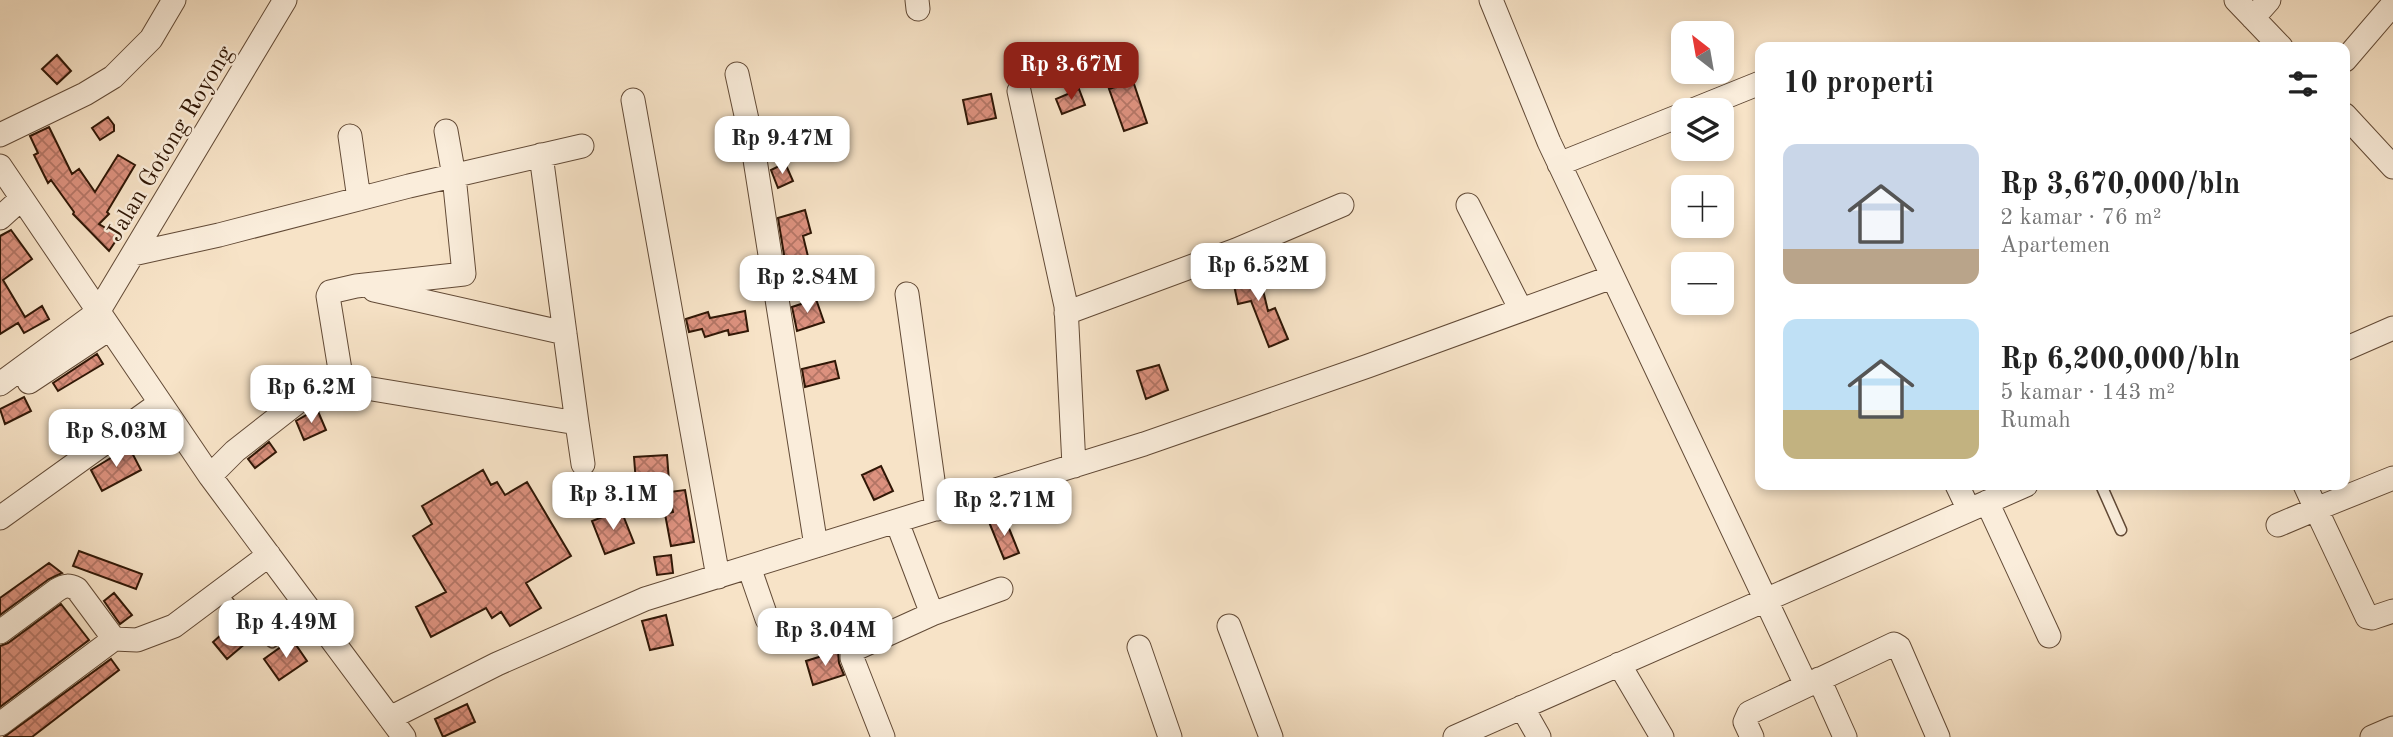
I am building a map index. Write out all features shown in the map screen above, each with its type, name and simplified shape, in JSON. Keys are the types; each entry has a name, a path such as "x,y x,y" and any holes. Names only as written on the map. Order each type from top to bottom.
{"street":[{"path":"0,135 85,94 113,77 151,39 174,0"},
{"name":"Jalan Gotong Royong","path":"103,321 133,254 285,0"},
{"path":"1491,0 1559,164 1612,277 1767,599 1845,737"},
{"path":"2236,0 2276,42"},
{"path":"2253,18 2269,0"},
{"path":"2350,54 2393,4"},
{"path":"737,74 753,147 816,546"},
{"path":"1723,98 1755,85"},
{"path":"1019,91 1066,313 1073,466"},
{"path":"633,100 718,576"},
{"path":"1559,164 1671,119"},
{"path":"2350,120 2393,167"},
{"path":"446,131 454,176 468,312"},
{"path":"350,136 359,199"},
{"path":"133,254 582,146"},
{"path":"541,155 583,464"},
{"path":"0,166 210,475 404,737"},
{"path":"0,218 21,199"},
{"path":"1066,313 1236,250 1342,205"},
{"path":"1468,205 1521,310"},
{"path":"464,274 356,286 330,292 328,296 339,370 344,381 348,385 577,423"},
{"path":"390,718 497,664 645,599 1073,466 1368,366 1612,277"},
{"path":"356,286 565,333"},
{"path":"907,295 937,509"},
{"path":"29,382 103,321"},
{"path":"0,384 103,321"},
{"path":"2350,347 2393,328"},
{"path":"210,475 235,451 309,394"},
{"path":"0,518 160,403"},
{"path":"2278,525 2393,478"},
{"path":"1962,490 1978,506 2049,636"},
{"path":"1455,737 2015,490"},
{"path":"2307,490 2367,617 2393,611"},
{"path":"897,522 932,614"},
{"path":"0,724 114,639 137,640 174,626 269,555"},
{"path":"750,566 767,619"},
{"path":"0,632 63,586 71,586 77,589 114,639"},
{"path":"875,735 852,653 859,645 1001,589"},
{"path":"1229,626 1271,737"},
{"path":"1752,737 1745,722 1749,713 1888,646 1896,645 1938,737"},
{"path":"1139,647 1170,737"},
{"path":"1619,664 1662,737"},
{"path":"1522,707 1539,737"},
{"path":"2372,737 2393,728"}],"lane":[{"path":"2103,490 2120,530"},
{"path":"221,593 237,614 272,642 311,612"}],"building":[{"path":"57,55 71,71 57,84 42,69"},
{"path":"1133,81 1147,123 1124,131 1109,89"},
{"path":"1079,89 1085,105 1062,114 1056,99"},
{"path":"991,94 996,118 968,124 963,100"},
{"path":"108,117 114,125 114,131 100,140 92,128"},
{"path":"49,127 72,174 79,169 95,192 118,155 135,165 107,212 109,214 99,224 119,236 109,251 73,214 51,180 48,183 34,155 38,153 30,136"},
{"path":"785,163 793,181 778,188 771,170"},
{"path":"805,210 811,233 803,236 812,273 788,279 778,218"},
{"path":"11,230 32,259 3,280 25,317 42,306 49,319 24,333 18,323 0,334 0,236"},
{"path":"1257,265 1268,311 1275,308 1288,339 1269,347 1251,301 1238,304 1231,271"},
{"path":"816,299 824,322 797,331 792,307"},
{"path":"745,311 748,331 729,335 728,330 705,337 702,329 689,332 686,319 708,312 710,318"},
{"path":"97,354 103,364 58,391 53,383"},
{"path":"835,361 839,378 805,387 802,369"},
{"path":"1159,365 1168,390 1146,399 1137,371"},
{"path":"24,397 31,411 5,424 0,409"},
{"path":"317,409 326,430 304,440 296,421"},
{"path":"269,442 276,452 255,468 248,459"},
{"path":"129,447 141,470 102,491 91,470"},
{"path":"667,455 669,481 636,483 634,457"},
{"path":"881,466 893,491 874,500 862,475"},
{"path":"483,470 491,485 497,482 505,495 527,482 571,556 526,583 541,608 510,626 501,612 492,618 486,608 431,637 416,607 446,592 413,536 432,524 422,506"},
{"path":"685,490 694,542 671,546 665,514 673,512 669,492"},
{"path":"621,510 634,543 605,554 592,521"},
{"path":"1004,516 1019,553 1004,559 989,522"},
{"path":"79,551 142,574 136,589 73,566"},
{"path":"671,555 673,573 657,575 654,557"},
{"path":"49,563 62,573 49,579 0,615 0,598"},
{"path":"114,593 132,615 120,624 104,601"},
{"path":"61,604 89,640 0,707 0,646"},
{"path":"666,615 673,645 650,650 642,621"},
{"path":"231,626 246,643 227,659 213,642"},
{"path":"292,639 307,661 279,680 264,659"},
{"path":"838,651 844,675 813,685 806,661"},
{"path":"111,659 119,670 32,737 4,737"},
{"path":"467,704 475,722 443,737 435,719"}]}
